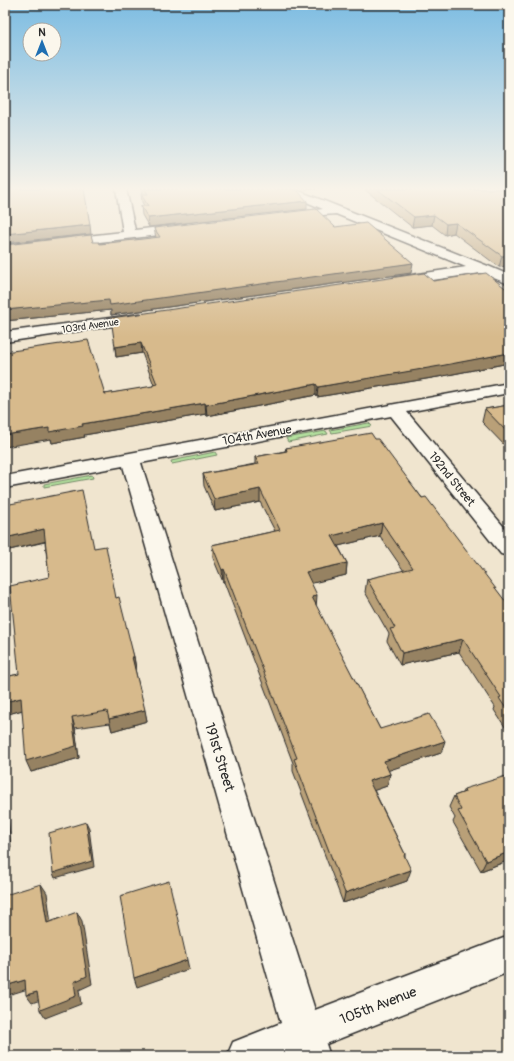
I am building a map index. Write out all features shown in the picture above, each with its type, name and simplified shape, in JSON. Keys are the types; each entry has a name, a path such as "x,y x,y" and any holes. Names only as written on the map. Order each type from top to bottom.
{"street":[{"path":"5,248 90,239"},
{"path":"409,239 509,280"},
{"path":"381,284 483,269"},
{"name":"103rd Avenue","path":"5,337 154,316"},
{"name":"104th Avenue","path":"5,482 509,388"},
{"name":"192nd Street","path":"395,409 509,548"},
{"name":"191st Street","path":"130,458 307,1045"},
{"name":"105th Avenue","path":"247,1056 307,1045 509,954"}],"green space":[{"path":"369,423 372,426 332,433 330,430"},
{"path":"326,431 328,434 288,442 286,438"},
{"path":"215,452 217,455 172,464 171,461"},
{"path":"92,475 93,478 44,487 44,484"}],"building":[{"path":"61,239 92,239 93,242 99,242 100,244 147,239 384,239 413,263 110,305 109,300 5,310 5,245"},
{"path":"478,239 509,239 509,255 502,256"},
{"path":"424,273 433,281 486,273 509,291 509,353 318,387 316,384 206,405 205,403 82,424 83,426 49,432 49,428 5,435 5,352 88,340 105,394 153,386 157,384 141,343 115,347 111,318"},
{"path":"509,405 509,434 485,409"},
{"path":"371,433 375,439 378,439 422,498 426,497 509,606 509,713 499,698 501,697 463,639 402,653 390,629 395,628 367,579 413,568 382,523 332,536 347,563 306,572 317,595 312,597 380,729 429,714 445,741 384,761 390,774 369,781 405,854 404,855 411,870 345,893 294,759 297,758 224,569 222,570 212,545 280,530 260,489 214,499 203,474 259,464 255,457 287,451 286,448"},
{"path":"82,490 94,548 106,546 116,598 119,597 145,710 109,719 107,711 72,717 76,746 26,761 21,698 5,702 5,677 19,674 10,586 49,577 44,529 5,538 5,505"},
{"path":"509,775 509,836 505,838 509,844 509,852 486,861 458,811 461,810 454,796 465,792 464,789"},
{"path":"86,822 92,861 53,873 49,833"},
{"path":"169,881 187,960 134,978 120,896"},
{"path":"41,884 47,923 77,912 87,976 74,982 76,996 40,1010 37,992 26,995 25,980 5,986 5,895"}]}
